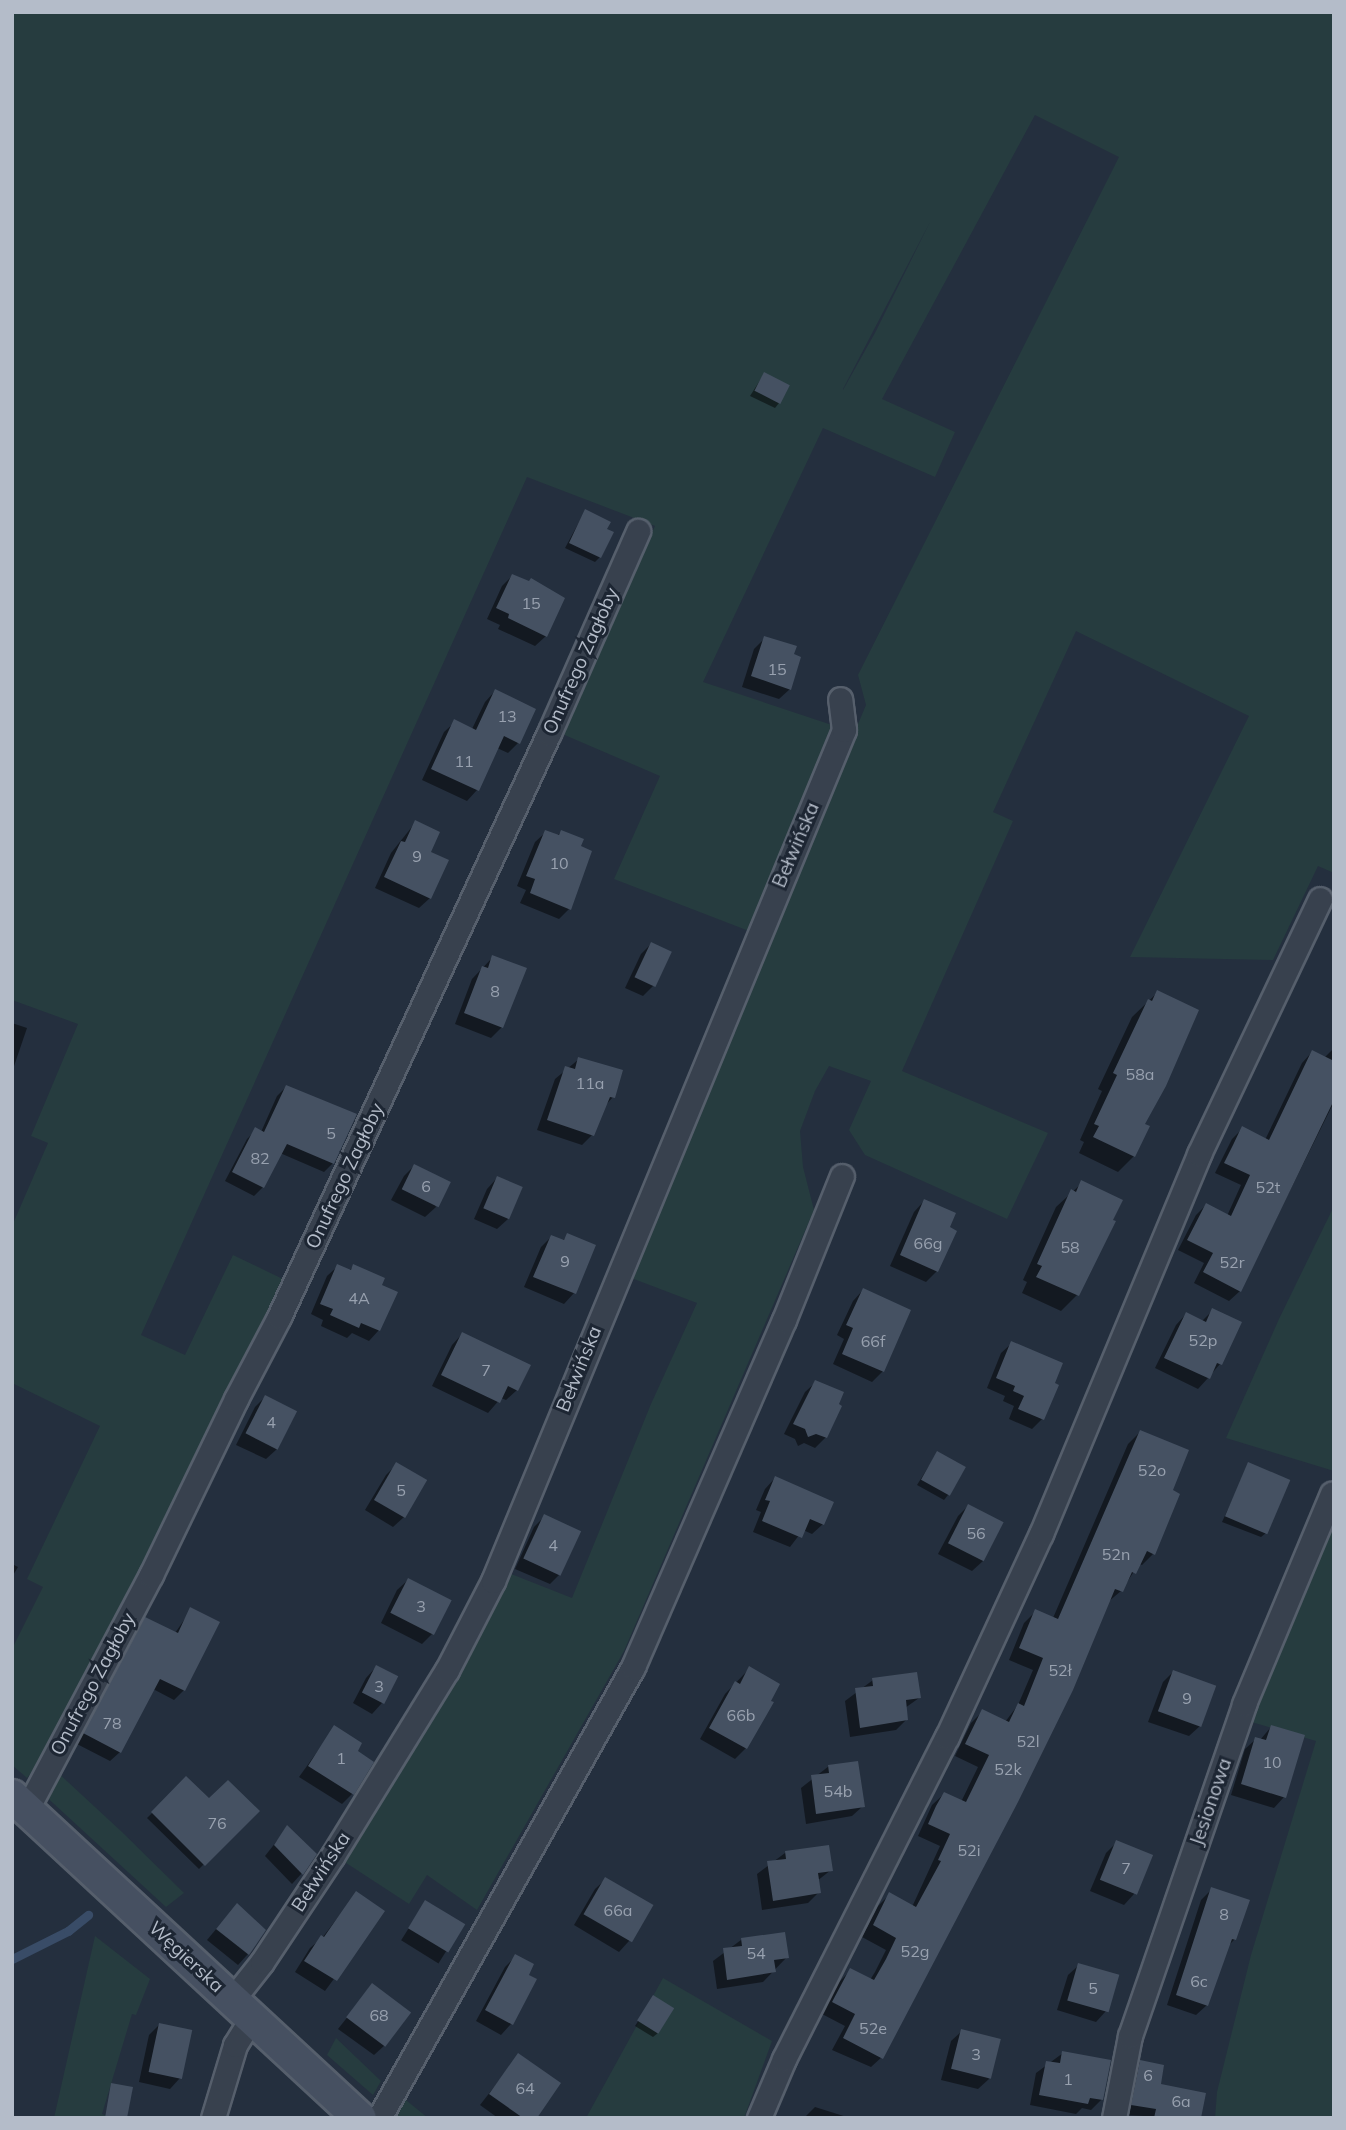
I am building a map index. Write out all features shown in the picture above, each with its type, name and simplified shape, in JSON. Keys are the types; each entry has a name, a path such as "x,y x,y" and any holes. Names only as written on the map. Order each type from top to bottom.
{"main road":[{"name":"Węgierska","path":"19,1803 360,2118"}],"street":[{"name":"Onufrego Zagłoby","path":"19,1803 151,1575 279,1317 544,745 638,531"},
{"name":"Bełwińska","path":"213,2118 235,2045 242,2009 262,1962 333,1855 447,1670 493,1580 844,730 840,699"},
{"path":"759,2118 784,2059 947,1737 1035,1547 1199,1154 1320,899"},
{"path":"379,2118 633,1667 784,1320 842,1176"},
{"name":"Jesionowa","path":"1114,2118 1130,2036 1244,1704 1332,1493"}],"green space":[{"path":"12,12 1334,12 1334,873 1318,866 1273,960 1130,957 1249,716 1076,631 993,812 1013,821 902,1071 1048,1133 1007,1219 865,1155 849,1130 871,1081 829,1066 815,1091 800,1131 803,1167 814,1210 624,1651 477,1910 427,1875 409,1904 340,1859 506,1572 572,1598 651,1404 697,1303 626,1276 866,705 858,675 1119,157 1035,115 882,399 955,432 935,477 823,428 703,682 832,725 749,931 614,879 660,776 560,733 655,526 527,477 141,1335 185,1355 233,1255 285,1280 192,1472 44,1757 27,1778 12,1765 12,1649 43,1587 27,1579 100,1426 12,1383 12,1226 48,1143 31,1136 78,1024 12,1000","holes":["930,222 876,331 843,390"]},
{"path":"1334,1206 1334,1471 1226,1438 1279,1319"},
{"path":"1334,1517 1334,2118 1215,2118 1217,2092 1251,1955 1316,1741 1248,1721"},
{"path":"55,1770 184,1893 166,1907 41,1792"},
{"path":"95,1936 150,1979 136,2015 132,2014 102,2114 113,2118 54,2118"},
{"path":"663,1978 772,2041 744,2118 586,2118"},
{"path":"336,2038 381,2081 373,2095 327,2055"},
{"path":"401,2096 428,2118 394,2118 389,2113"}],"building":[{"path":"764,372 790,385 780,404 754,391"},
{"path":"585,509 611,522 607,529 614,532 601,558 569,543"},
{"path":"512,574 529,581 531,578 565,598 547,637 508,618 509,614 496,608"},
{"path":"764,636 797,646 794,654 801,657 791,690 751,676"},
{"path":"495,689 536,709 520,744 504,736 479,791 431,769 454,719 476,730"},
{"path":"415,820 440,832 431,852 449,860 431,899 384,877 401,841 405,842"},
{"path":"545,830 559,835 561,830 584,839 581,846 592,851 571,910 530,893 535,879 526,876"},
{"path":"651,942 672,952 655,987 635,977"},
{"path":"492,955 527,968 503,1028 464,1013 482,966 488,968"},
{"path":"1157,990 1199,1010 1166,1086 1145,1124 1150,1126 1135,1157 1093,1137 1099,1126 1094,1124 1117,1075 1113,1073 1148,999 1152,1001"},
{"path":"1312,1050 1334,1061 1334,1100 1241,1292 1203,1272 1213,1253 1187,1240 1206,1203 1231,1216 1250,1175 1224,1163 1242,1126 1269,1140"},
{"path":"578,1057 623,1070 615,1098 610,1097 594,1136 547,1120 565,1066 575,1069"},
{"path":"286,1085 357,1114 334,1164 287,1144 264,1188 232,1172 255,1127 264,1132"},
{"path":"414,1164 451,1182 439,1207 402,1189"},
{"path":"497,1176 523,1187 509,1219 483,1208"},
{"path":"1081,1180 1123,1200 1113,1220 1116,1221 1079,1296 1036,1277 1042,1266 1037,1264 1071,1189 1076,1192"},
{"path":"924,1199 956,1213 950,1227 957,1231 938,1272 900,1255"},
{"path":"567,1233 596,1245 576,1294 533,1277 551,1235 564,1240"},
{"path":"337,1264 351,1270 353,1264 385,1278 382,1285 398,1292 380,1331 361,1323 359,1328 330,1315 333,1309 320,1304"},
{"path":"863,1288 911,1310 884,1372 842,1354 853,1328 846,1325"},
{"path":"1212,1308 1242,1322 1222,1365 1217,1363 1210,1379 1164,1358 1186,1312 1206,1322"},
{"path":"462,1332 531,1365 518,1391 508,1386 500,1403 441,1375"},
{"path":"1011,1341 1063,1363 1055,1383 1059,1385 1044,1420 1018,1409 1024,1396 1013,1391 1015,1386 996,1378"},
{"path":"815,1380 844,1392 839,1404 842,1406 827,1438 816,1434 808,1437 805,1429 793,1424"},
{"path":"265,1395 297,1411 278,1450 245,1433"},
{"path":"1140,1430 1189,1450 1173,1490 1180,1494 1155,1555 1147,1551 1136,1574 1132,1572 1123,1592 1115,1589 1073,1690 1018,1802 883,2059 843,2038 855,2014 832,2002 850,1968 874,1980 886,1959 896,1938 873,1925 889,1892 916,1907 941,1861 938,1860 950,1834 928,1824 936,1806 944,1792 966,1802 989,1755 965,1744 982,1709 1009,1722 1018,1703 1024,1706 1043,1658 1019,1648 1035,1609 1058,1619"},
{"path":"937,1451 966,1467 950,1496 921,1480"},
{"path":"396,1462 427,1480 405,1518 374,1500"},
{"path":"1248,1462 1290,1480 1267,1534 1225,1516"},
{"path":"775,1476 834,1502 824,1525 810,1519 802,1538 762,1521 770,1501 765,1500"},
{"path":"968,1504 1004,1522 984,1561 948,1543"},
{"path":"544,1514 581,1531 560,1576 523,1558"},
{"path":"408,1578 452,1600 434,1635 390,1613"},
{"path":"190,1607 220,1622 185,1691 160,1679 121,1753 83,1733 145,1617 178,1633"},
{"path":"376,1665 398,1676 384,1704 362,1693"},
{"path":"749,1666 780,1684 771,1701 774,1702 747,1749 709,1728 735,1681 740,1684"},
{"path":"1173,1670 1216,1686 1201,1727 1158,1711"},
{"path":"917,1672 921,1698 906,1700 908,1720 860,1728 855,1688 873,1686 872,1678"},
{"path":"334,1725 362,1743 358,1751 374,1762 354,1795 308,1766"},
{"path":"1271,1725 1305,1735 1286,1798 1241,1784 1255,1737 1266,1740"},
{"path":"858,1761 865,1807 816,1814 811,1775 829,1773 828,1765"},
{"path":"186,1776 209,1798 228,1780 260,1811 205,1866 151,1812"},
{"path":"287,1825 317,1854 303,1875 274,1845"},
{"path":"1116,1840 1153,1855 1137,1895 1100,1880"},
{"path":"829,1845 833,1871 818,1873 821,1893 773,1901 767,1861 786,1859 785,1851"},
{"path":"605,1877 653,1905 632,1942 584,1914"},
{"path":"1211,1887 1250,1900 1236,1940 1232,1939 1208,2006 1176,1995"},
{"path":"356,1891 385,1911 337,1981 304,1961"},
{"path":"425,1900 465,1924 448,1952 408,1928"},
{"path":"237,1903 266,1930 249,1955 216,1929"},
{"path":"785,1932 789,1958 774,1960 776,1972 727,1980 723,1948 742,1946 741,1938"},
{"path":"515,1954 534,1964 529,1975 537,1979 513,2025 485,2010"},
{"path":"1078,1963 1119,1975 1109,2012 1067,2000"},
{"path":"372,1983 411,2012 385,2047 346,2017"},
{"path":"653,1995 674,2008 658,2034 637,2020"},
{"path":"159,2023 192,2030 182,2079 149,2072"},
{"path":"961,2029 1001,2039 991,2079 951,2069"},
{"path":"1062,2051 1111,2060 1103,2100 1090,2098 1088,2104 1039,2095 1046,2061 1060,2063"},
{"path":"518,2053 561,2083 537,2118 523,2118 489,2094"},
{"path":"1140,2060 1164,2065 1161,2084 1206,2093 1201,2118 1154,2118 1156,2109 1131,2105"},
{"path":"111,2083 133,2087 127,2118 105,2118"}],"waterway":[{"path":"12,1959 68,1931 88,1915"}]}
